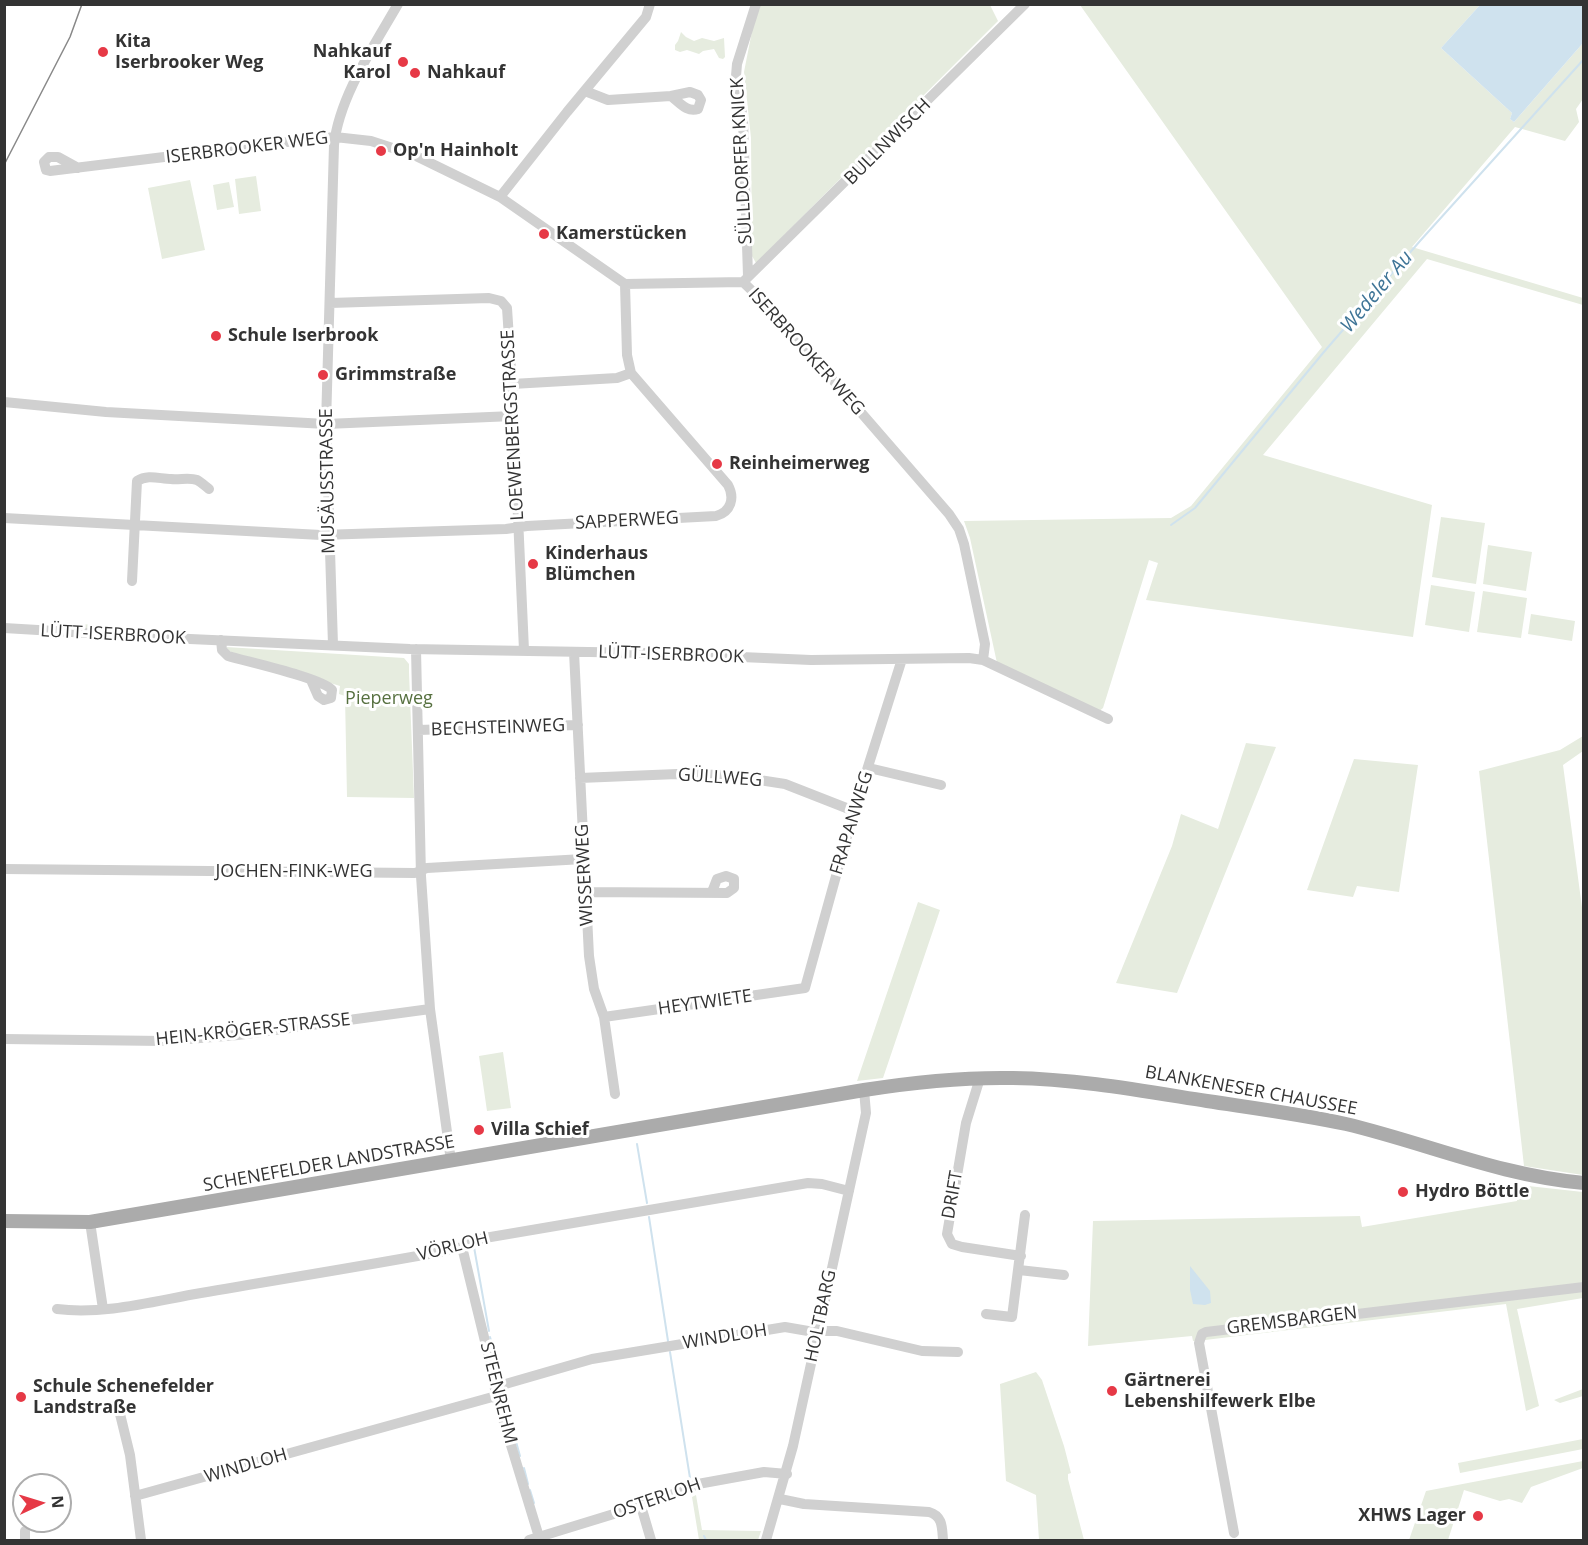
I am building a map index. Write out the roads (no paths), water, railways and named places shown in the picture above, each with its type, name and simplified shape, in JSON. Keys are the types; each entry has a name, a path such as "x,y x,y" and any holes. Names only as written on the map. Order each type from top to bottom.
{"main road":[{"name":"BLANKENESER CHAUSSEE","path":"942,1080 1014,1078 1067,1081 1294,1114 1354,1126 1510,1172 1584,1183"},
{"name":"SCHENEFELDER LANDSTRASSE","path":"4,1221 90,1222 864,1090 942,1080"}],"street":[{"path":"335,137 339,117 360,71 398,4"},
{"path":"500,197 646,17 650,4"},
{"name":"SÜLLDORFER KNICK","path":"745,279 743,119 736,76 737,64 756,4"},
{"name":"BULLNWISCH","path":"745,279 852,177 1025,4"},
{"path":"585,92 608,100 671,96"},
{"name":"ISERBROOKER WEG","path":"78,168 335,137 371,141 401,149 500,197 625,284 745,279 949,514 959,530 985,644 983,660"},
{"name":"MUSÄUSSTRASSE","path":"333,645 326,423 335,137"},
{"path":"512,384 617,378 631,373 627,355 625,284"},
{"name":"LOEWENBERGSTRASSE","path":"330,303 489,298 497,299 504,304 508,314 524,650"},
{"name":"SAPPERWEG","path":"4,518 328,535 519,527 716,516 724,513 731,504 730,489 631,373"},
{"path":"4,402 106,412 326,423 513,416"},
{"path":"132,581 137,481 140,478 155,477 192,479 198,480 209,489"},
{"name":"LÜTT-ISERBROOK","path":"4,628 416,649 524,650 811,660 969,658 983,660 1108,719"},
{"path":"221,640 222,650 228,656 311,680"},
{"path":"416,649 422,870 430,1009 451,1161"},
{"name":"WISSERWEG","path":"574,652 589,956 594,989 604,1017 615,1094"},
{"name":"FRAPANWEG","path":"805,988 854,812 902,659"},
{"name":"BECHSTEINWEG","path":"418,730 578,725"},
{"path":"868,768 942,785"},
{"name":"GÜLLWEG","path":"580,778 677,774 727,775 785,784 854,812"},
{"name":"JOCHEN-FINK-WEG","path":"4,869 415,873 427,868 583,859"},
{"path":"586,892 712,892"},
{"name":"HEYTWIETE","path":"604,1017 805,988"},
{"name":"HEIN-KRÖGER-STRASSE","path":"4,1040 163,1041 238,1035 430,1009"},
{"name":"DRIFT","path":"980,1078 966,1123 947,1234 952,1244 962,1247 1021,1256"},
{"name":"HOLTBARG","path":"766,1540 787,1474 866,1113 864,1090"},
{"name":"VÖRLOH","path":"57,1309 73,1311 103,1309 368,1265 462,1247 473,1240 808,1183 849,1191"},
{"path":"986,1314 1012,1317 1025,1215"},
{"path":"90,1222 103,1309"},
{"name":"STEENREHM","path":"462,1247 534,1539"},
{"path":"1019,1270 1064,1275"},
{"name":"GREMSBARGEN","path":"1234,1533 1199,1343 1202,1334 1218,1330 1584,1287"},
{"name":"WINDLOH","path":"135,1496 496,1392 592,1359 626,1353 779,1328 837,1331 922,1351 958,1352"},
{"path":"120,1414 130,1455 141,1540"},
{"name":"OSTERLOH","path":"534,1539 559,1536 698,1484 764,1472 787,1474"},
{"path":"780,1499 804,1504 929,1512 939,1518 943,1540"},
{"path":"641,1506 651,1540"}],"water":[{"path":"1480,5 1583,5 1583,43 1514,122 1510,119 1512,113 1441,48"},
{"path":"1190,1266 1210,1291 1211,1303 1193,1304 1190,1290"}],"waterway":[{"name":"Wedeler Au","path":"1171,525 1195,508 1323,353 1420,241 1584,59"},
{"path":"637,1144 647,1203"},
{"path":"649,1217 668,1341"},
{"path":"474,1247 489,1331"},
{"path":"490,1337 493,1348"},
{"path":"670,1352 690,1478"},
{"path":"495,1354 501,1378"},
{"path":"501,1393 513,1433"},
{"path":"515,1438 520,1456"},
{"path":"524,1468 528,1484"},
{"path":"530,1490 534,1503"},
{"path":"704,1536 706,1540"}],"tram line":[{"path":"4,165 70,37 82,4"}],"place":[{"name":"Kita Iserbrooker Weg","path":"103,52"},
{"name":"Nahkauf Karol","path":"403,62"},
{"name":"Nahkauf","path":"415,73"},
{"name":"Op'n Hainholt","path":"381,151"},
{"name":"Kamerstücken","path":"544,234"},
{"name":"Schule Iserbrook","path":"216,336"},
{"name":"Grimmstraße","path":"323,375"},
{"name":"Reinheimerweg","path":"717,464"},
{"name":"Kinderhaus Blümchen","path":"533,564"},
{"name":"Villa Schief","path":"479,1130"},
{"name":"Hydro Böttle","path":"1403,1192"},
{"name":"Gärtnerei Lebenshilfewerk Elbe","path":"1112,1391"},
{"name":"Schule Schenefelder Landstraße","path":"21,1397"},
{"name":"XHWS Lager","path":"1478,1516"}],"park label":[{"name":"Pieperweg","path":"389,699"}]}
